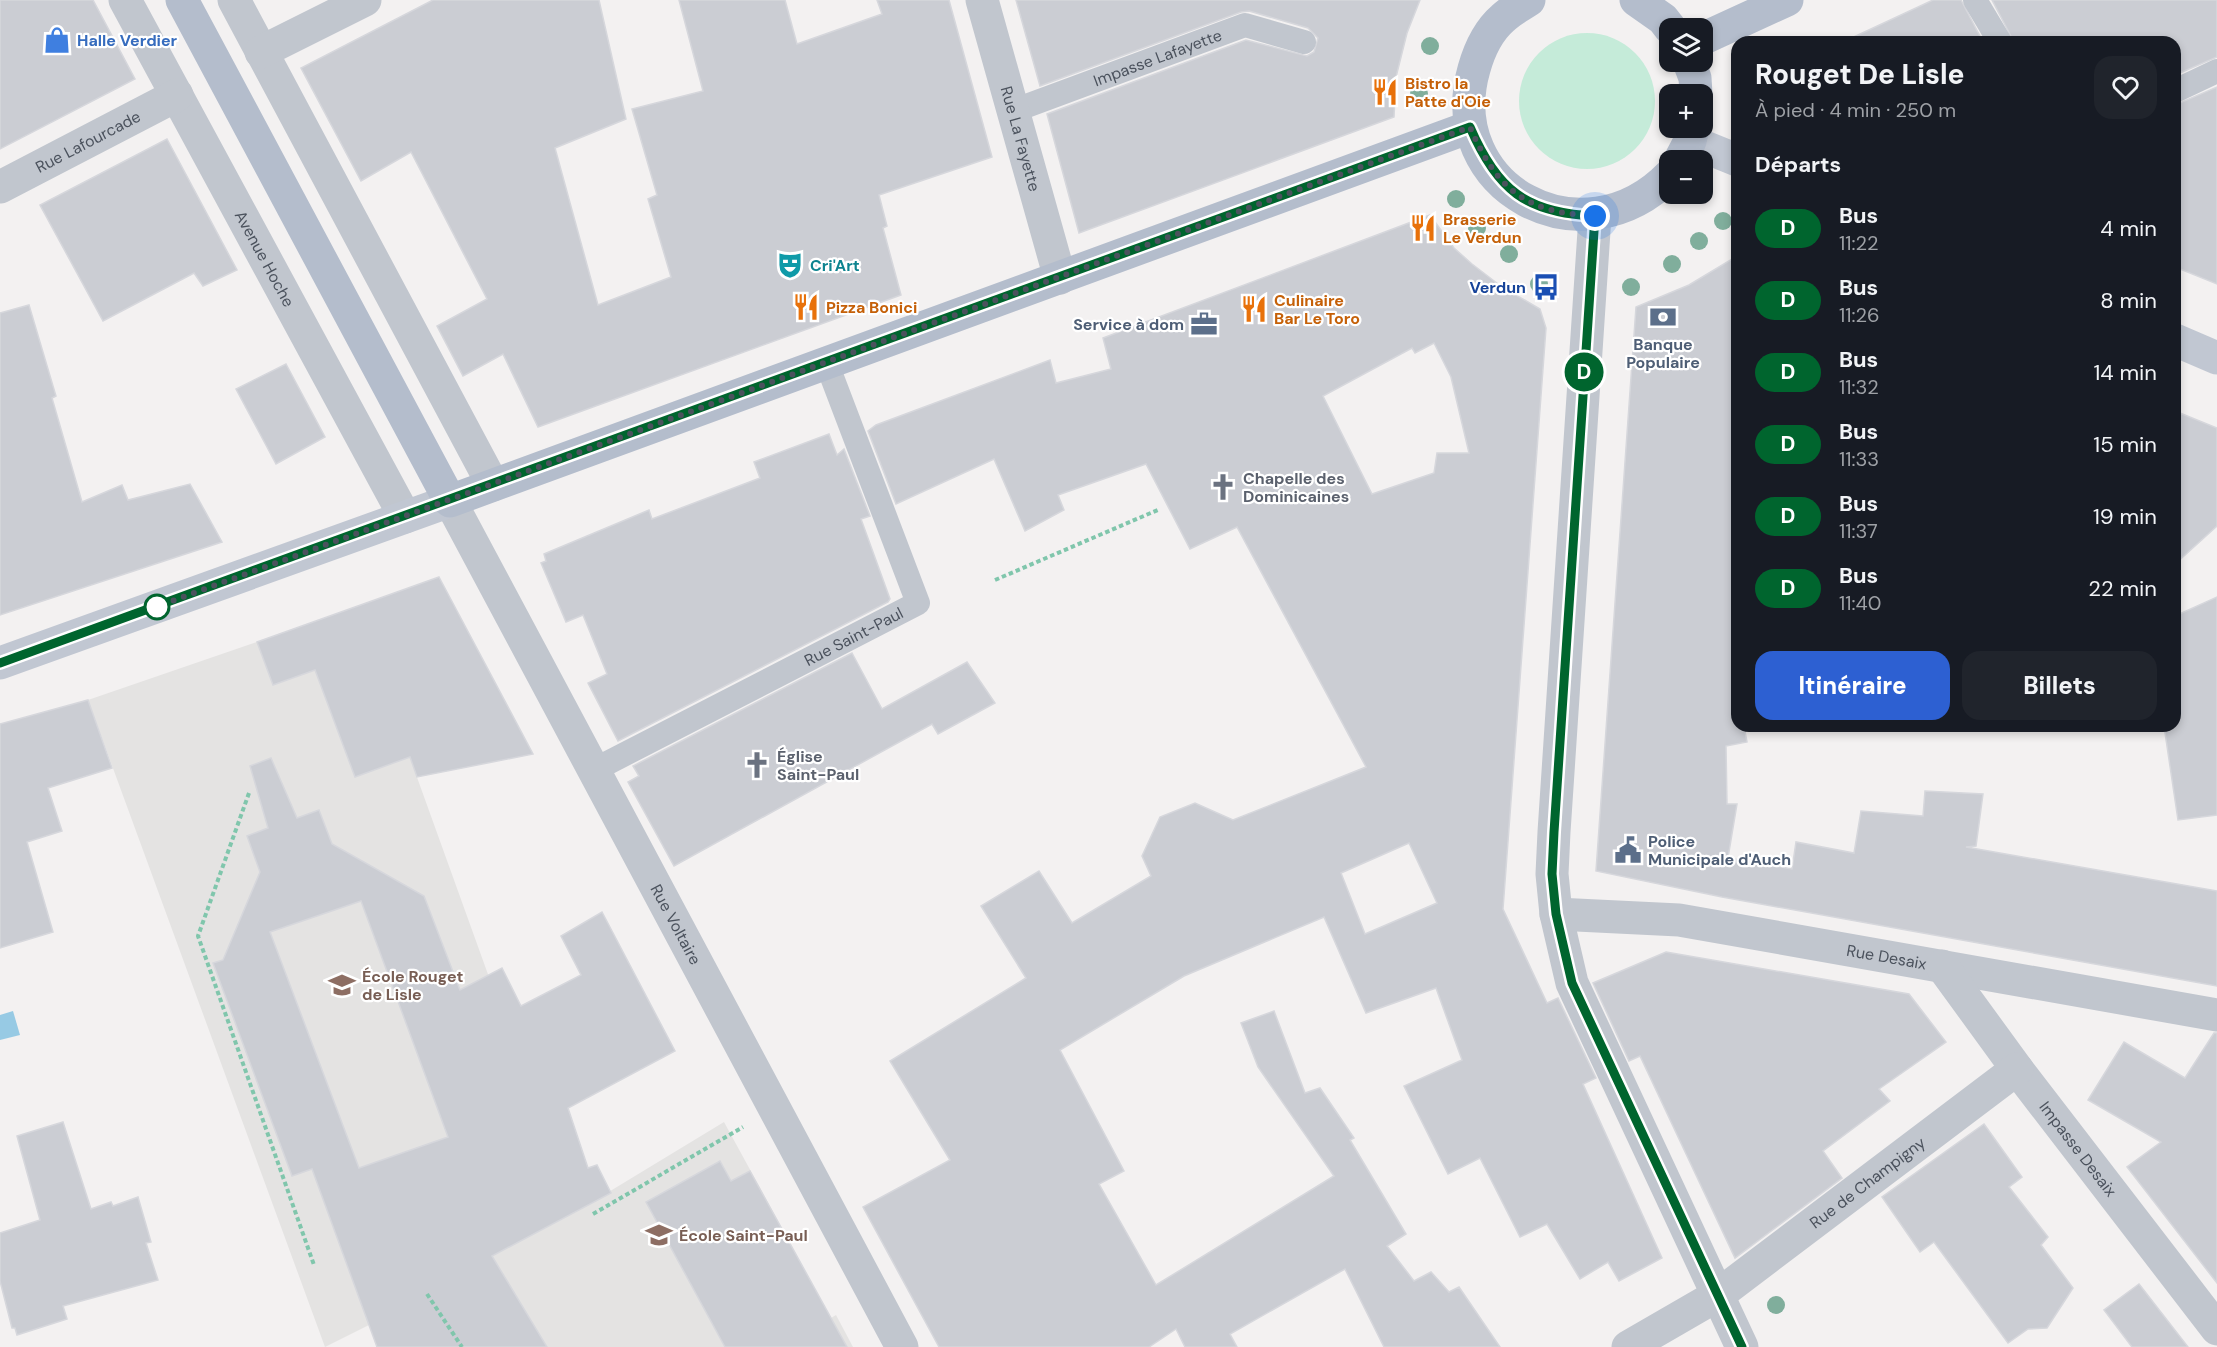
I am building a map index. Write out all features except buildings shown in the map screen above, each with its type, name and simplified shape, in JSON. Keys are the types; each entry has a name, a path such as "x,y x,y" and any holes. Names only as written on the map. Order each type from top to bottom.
{"main road":[{"path":"182,0 450,501"},
{"path":"1529,0 1501,19 1479,51 1468,88 1470,127 1483,158 1503,184 1530,203 1561,214 1595,216 1626,207 1653,192 1659,186"},
{"path":"1636,0 1660,18"},
{"path":"1713,34 1787,0"},
{"path":"0,663 827,364 1470,127"},
{"path":"1688,143 1731,158"},
{"path":"2181,343 2217,358"}],"street":[{"name":"Avenue Hoche","path":"125,0 405,517"},
{"path":"234,0 494,485"},
{"path":"261,52 365,0"},
{"name":"Rue La Fayette","path":"982,0 1060,278"},
{"name":"Rue Lafourcade","path":"0,188 177,95"},
{"path":"1595,216 1554,832 1552,874 1556,914 1572,983 1742,1347"},
{"name":"Rue Voltaire","path":"450,501 902,1347"},
{"name":"Rue Desaix","path":"1556,914 1679,920 2217,1014"},
{"name":"Impasse Desaix","path":"1942,966 2017,1069 2217,1329"},
{"name":"Rue de Champigny","path":"1628,1347 1718,1295 2017,1069"}],"lane":[{"path":"1975,0 1996,36"},
{"name":"Impasse Lafayette","path":"1013,111 1245,25 1304,42"},
{"path":"2181,88 2217,71"},
{"name":"Rue Saint-Paul","path":"594,770 918,603 827,364"}],"path":[{"path":"995,580 1160,509"},
{"path":"249,793 198,936 314,1265"},
{"path":"593,1214 775,1109"},
{"path":"428,1294 462,1347"}],"shaded area":[{"name":"École Rouget de Lisle","path":"356,608 574,1213 724,1122 831,1318 836,1315 853,1347 482,1347 369,1325 325,1347 88,700"}],"green space":[{"path":"1587,33 1613,38 1625,44 1635,53 1644,63 1650,75 1655,101 1650,127 1644,139 1635,149 1625,158 1613,164 1587,169 1561,164 1549,158 1539,149 1530,139 1524,127 1519,101 1524,75 1530,63 1539,53 1549,44 1561,38"}],"water":[{"path":"13,1011 20,1035 0,1040 0,1015"}],"bus line":[{"name":"D","path":"0,663 963,314 1470,127 1483,158 1503,184 1530,203 1561,214 1595,216 1554,832 1552,874 1556,914 1562,948 1572,983 1742,1347"}],"place":[{"name":"Halle Verdier","path":"57,40"},
{"name":"Bistro la Patte d'Oie","path":"1385,92"},
{"name":"Brasserie Le Verdun","path":"1423,228"},
{"name":"Cri'Art","path":"790,265"},
{"name":"Verdun","path":"1546,287"},
{"name":"Pizza Bonici","path":"806,307"},
{"name":"Culinaire Bar Le Toro","path":"1254,309"},
{"name":"Banque Populaire","path":"1663,317"},
{"name":"Service à dom","path":"1204,324"},
{"name":"Chapelle des Dominicaines","path":"1223,487"},
{"name":"Église Saint-Paul","path":"757,765"},
{"name":"Police Municipale d'Auch","path":"1628,850"},
{"name":"École Rouget de Lisle","path":"342,985"},
{"name":"École Saint-Paul","path":"659,1235"}],"route":[{"path":"157,607 150,609 1470,127 1483,158 1503,184 1530,203 1561,214 1595,216"}]}
